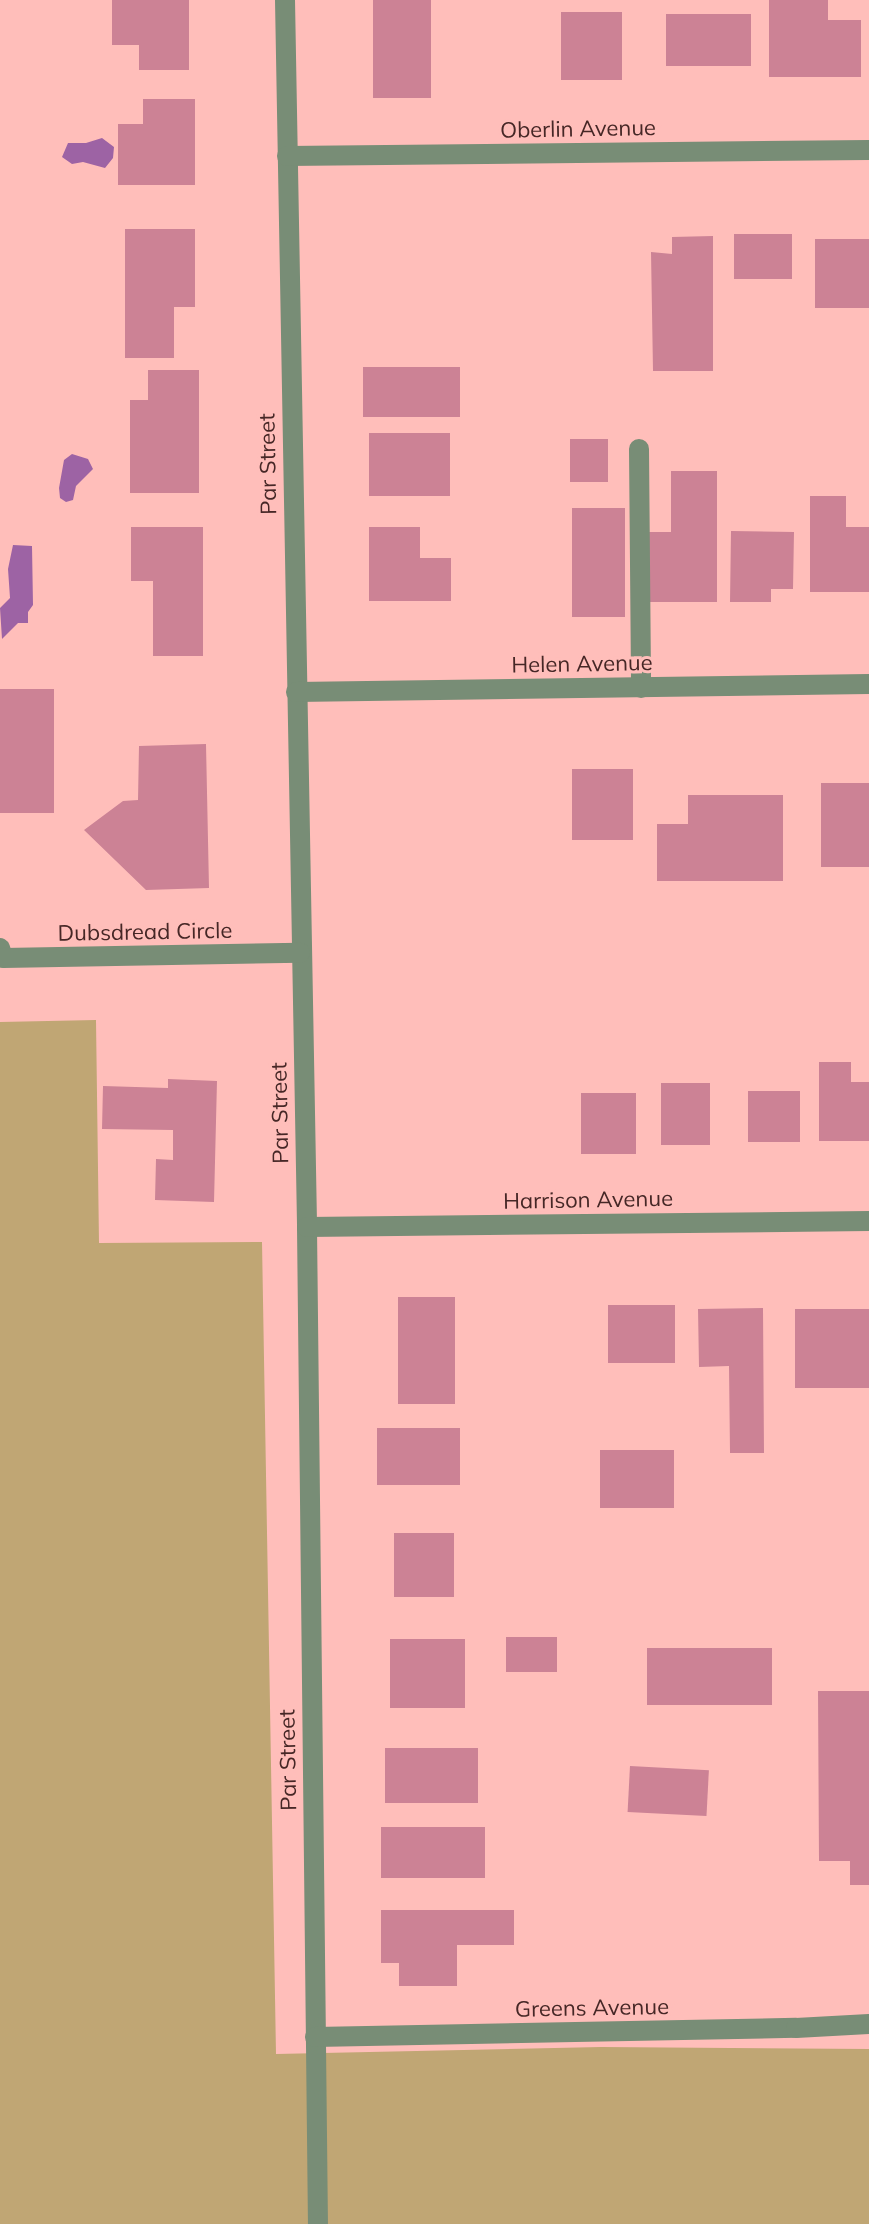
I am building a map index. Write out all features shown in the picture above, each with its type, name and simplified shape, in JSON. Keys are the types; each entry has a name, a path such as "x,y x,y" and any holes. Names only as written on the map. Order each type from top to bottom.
{"street":[{"name":"Par Street","path":"285,0 307,1227 318,2224"},
{"name":"Oberlin Avenue","path":"287,156 869,150"},
{"path":"639,449 641,688"},
{"name":"Helen Avenue","path":"296,692 869,684"},
{"name":"Dubsdread Circle","path":"0,948 3,958 300,953"},
{"name":"Harrison Avenue","path":"307,1227 869,1221"},
{"name":"Greens Avenue","path":"315,2037 869,2024"}],"shaded area":[{"path":"102,138 114,147 113,158 105,168 83,162 72,164 62,157 68,143 86,143"},
{"path":"72,454 88,459 93,469 76,486 73,500 66,502 60,498 59,488 64,460"},
{"path":"13,545 32,546 33,605 28,612 28,623 18,623 2,639 0,608 10,598 8,569"},
{"path":"96,1020 99,1243 262,1242 276,2054 601,2047 869,2049 869,2224 0,2224 0,1022"}],"building":[{"path":"112,0 189,0 189,70 139,70 139,45 112,45"},
{"path":"373,0 431,0 431,98 373,98"},
{"path":"769,0 828,0 828,20 861,20 861,77 769,77"},
{"path":"561,12 622,12 622,80 561,80"},
{"path":"666,14 751,14 751,66 666,66"},
{"path":"143,99 195,99 195,185 118,185 118,124 143,124"},
{"path":"125,229 195,229 195,307 174,307 174,358 125,358"},
{"path":"734,234 792,234 792,279 734,279"},
{"path":"713,236 713,371 653,371 651,252 672,254 672,237"},
{"path":"815,239 869,239 869,308 815,308"},
{"path":"363,367 460,367 460,417 363,417"},
{"path":"148,370 199,370 199,493 130,493 130,400 148,400"},
{"path":"369,433 450,433 450,496 369,496"},
{"path":"570,439 608,439 608,482 570,482"},
{"path":"671,471 717,471 717,602 645,602 645,532 671,532"},
{"path":"810,496 846,496 846,527 869,527 869,592 810,592"},
{"path":"572,508 625,508 625,617 572,617"},
{"path":"131,527 203,527 203,656 153,656 153,581 131,581"},
{"path":"369,527 420,527 420,558 451,558 451,601 369,601"},
{"path":"731,531 794,532 793,589 771,589 771,602 730,602"},
{"path":"0,689 54,689 54,813 0,813"},
{"path":"206,744 209,888 146,890 84,830 123,801 138,800 139,746"},
{"path":"572,769 633,769 633,840 572,840"},
{"path":"821,783 869,783 869,867 821,867"},
{"path":"688,795 783,795 783,881 657,881 657,824 688,824"},
{"path":"819,1062 851,1062 851,1082 869,1082 869,1141 819,1141"},
{"path":"168,1079 217,1081 214,1202 155,1200 156,1159 173,1160 173,1130 102,1129 103,1086 168,1088"},
{"path":"661,1083 710,1083 710,1145 661,1145"},
{"path":"748,1091 800,1091 800,1142 748,1142"},
{"path":"581,1093 636,1093 636,1154 581,1154"},
{"path":"398,1297 455,1297 455,1404 398,1404"},
{"path":"608,1305 675,1305 675,1363 608,1363"},
{"path":"763,1308 764,1453 730,1453 729,1366 699,1367 698,1309"},
{"path":"795,1309 869,1309 869,1388 795,1388"},
{"path":"377,1428 460,1428 460,1485 377,1485"},
{"path":"600,1450 674,1450 674,1508 600,1508"},
{"path":"394,1533 454,1533 454,1597 394,1597"},
{"path":"506,1637 557,1637 557,1672 506,1672"},
{"path":"390,1639 465,1639 465,1708 390,1708"},
{"path":"647,1648 772,1648 772,1705 647,1705"},
{"path":"818,1691 869,1691 869,1885 850,1885 850,1861 819,1861"},
{"path":"385,1748 478,1748 478,1803 385,1803"},
{"path":"630,1766 709,1770 706,1816 628,1812"},
{"path":"381,1827 485,1827 485,1878 381,1878"},
{"path":"381,1910 514,1910 514,1945 457,1945 457,1986 399,1986 399,1963 381,1963"}]}
